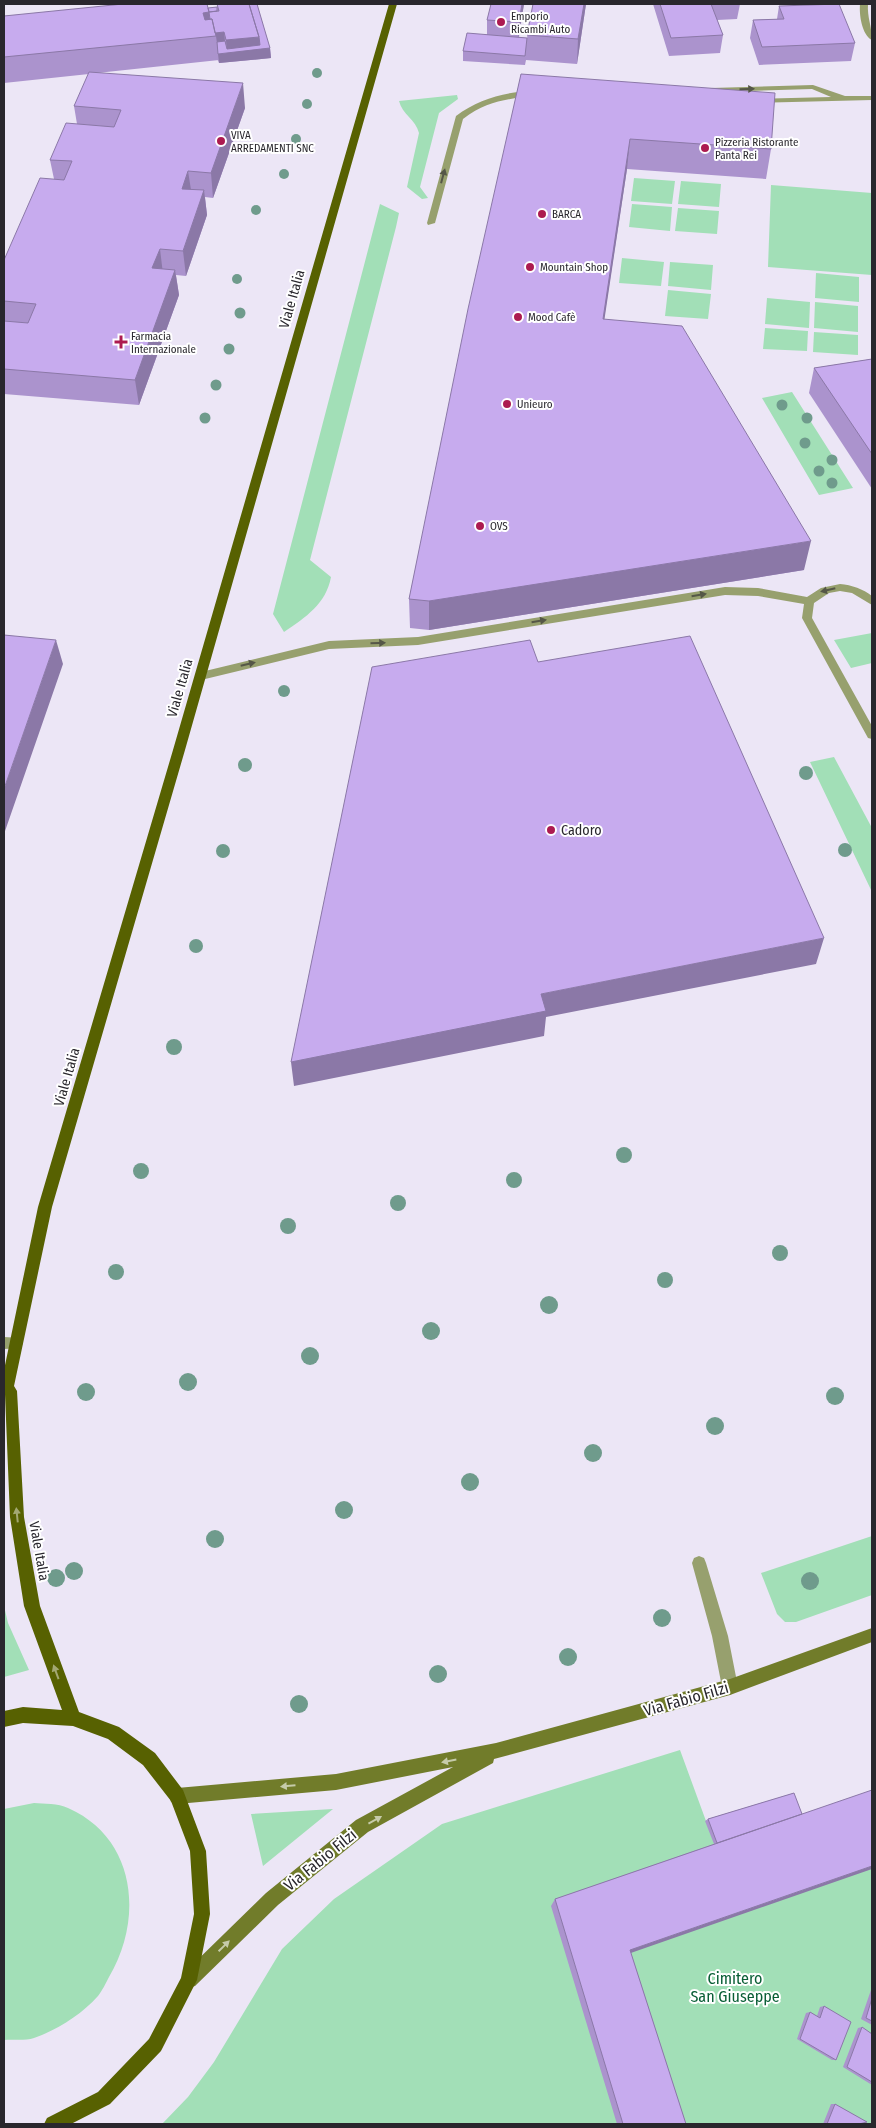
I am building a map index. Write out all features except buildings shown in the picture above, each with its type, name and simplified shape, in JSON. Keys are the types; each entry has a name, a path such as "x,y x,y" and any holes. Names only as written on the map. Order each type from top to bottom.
{"main road":[{"name":"Viale Italia","path":"73,1718 32,1606 17,1517 9,1384 10,1343 45,1207 201,676 393,4"},
{"name":"Viale Italia","path":"4,1402 9,1384"},
{"path":"4,1719 23,1715 73,1718 114,1733 149,1759 177,1796 198,1851 202,1914 189,1980 155,2045 104,2098 53,2124"}],"street":[{"path":"864,4 863,16 872,38"},
{"path":"705,90 813,87 845,99"},
{"path":"431,224 459,118 473,106 500,96 546,93"},
{"path":"751,101 872,98"},
{"path":"872,601 863,594 845,587 822,590 809,601 807,618 872,735"},
{"path":"201,676 329,645 418,641 725,591 758,592 809,601"},
{"path":"700,1563 720,1636 730,1687"},
{"name":"Via Fabio Filzi","path":"177,1796 336,1782 496,1751 730,1687 872,1635"},
{"name":"Via Fabio Filzi","path":"189,1980 272,1899 362,1826 496,1751"}],"green space":[{"path":"457,95 458,99 439,113 420,187 428,198 422,199 407,187 419,133 399,101"},
{"path":"634,178 675,181 672,204 631,201"},
{"path":"681,181 721,184 719,207 678,204"},
{"path":"771,185 872,193 872,275 768,267"},
{"path":"380,204 399,213 310,560 331,577 325,595 320,602 307,615 284,632 273,614"},
{"path":"632,204 672,207 670,231 629,227"},
{"path":"678,208 719,211 717,234 675,231"},
{"path":"622,258 664,262 661,286 619,283"},
{"path":"670,262 713,265 711,290 668,286"},
{"path":"816,273 859,277 859,302 815,298"},
{"path":"668,290 711,294 708,319 665,316"},
{"path":"767,298 810,302 809,328 765,324"},
{"path":"815,302 858,306 858,332 814,328"},
{"path":"765,328 808,331 807,351 763,349"},
{"path":"814,332 858,335 858,355 813,352"},
{"path":"792,392 853,488 819,495 762,398"},
{"path":"872,633 872,663 851,668 834,640"},
{"path":"834,757 872,828 872,892 810,762"},
{"path":"872,1536 872,1595 796,1622 785,1622 777,1614 761,1573"},
{"path":"4,1606 8,1623 29,1670 4,1677"},
{"name":"Cimitero San Giuseppe","path":"680,1750 706,1821 800,1819 872,1794 872,2124 162,2124 188,2097 214,2062 282,1949 334,1899 442,1824"},
{"path":"34,1803 64,1806 91,1821 108,1839 120,1859 127,1882 129,1906 127,1930 120,1954 105,1984 98,1996 84,2009 60,2026 34,2038 4,2040 4,1809"},
{"path":"333,1809 263,1866 251,1814"}],"place":[{"name":"Emporio Ricambi Auto","path":"501,22"},
{"name":"VIVA ARREDAMENTI SNC","path":"221,141"},
{"name":"Pizzeria Ristorante Panta Rei","path":"705,148"},
{"name":"BARCA","path":"542,214"},
{"name":"Mountain Shop","path":"530,267"},
{"name":"Mood Cafè","path":"518,317"},
{"name":"Farmacia Internazionale","path":"121,342"},
{"name":"Unieuro","path":"507,404"},
{"name":"OVS","path":"480,526"},
{"name":"Cadoro","path":"551,830"}]}
